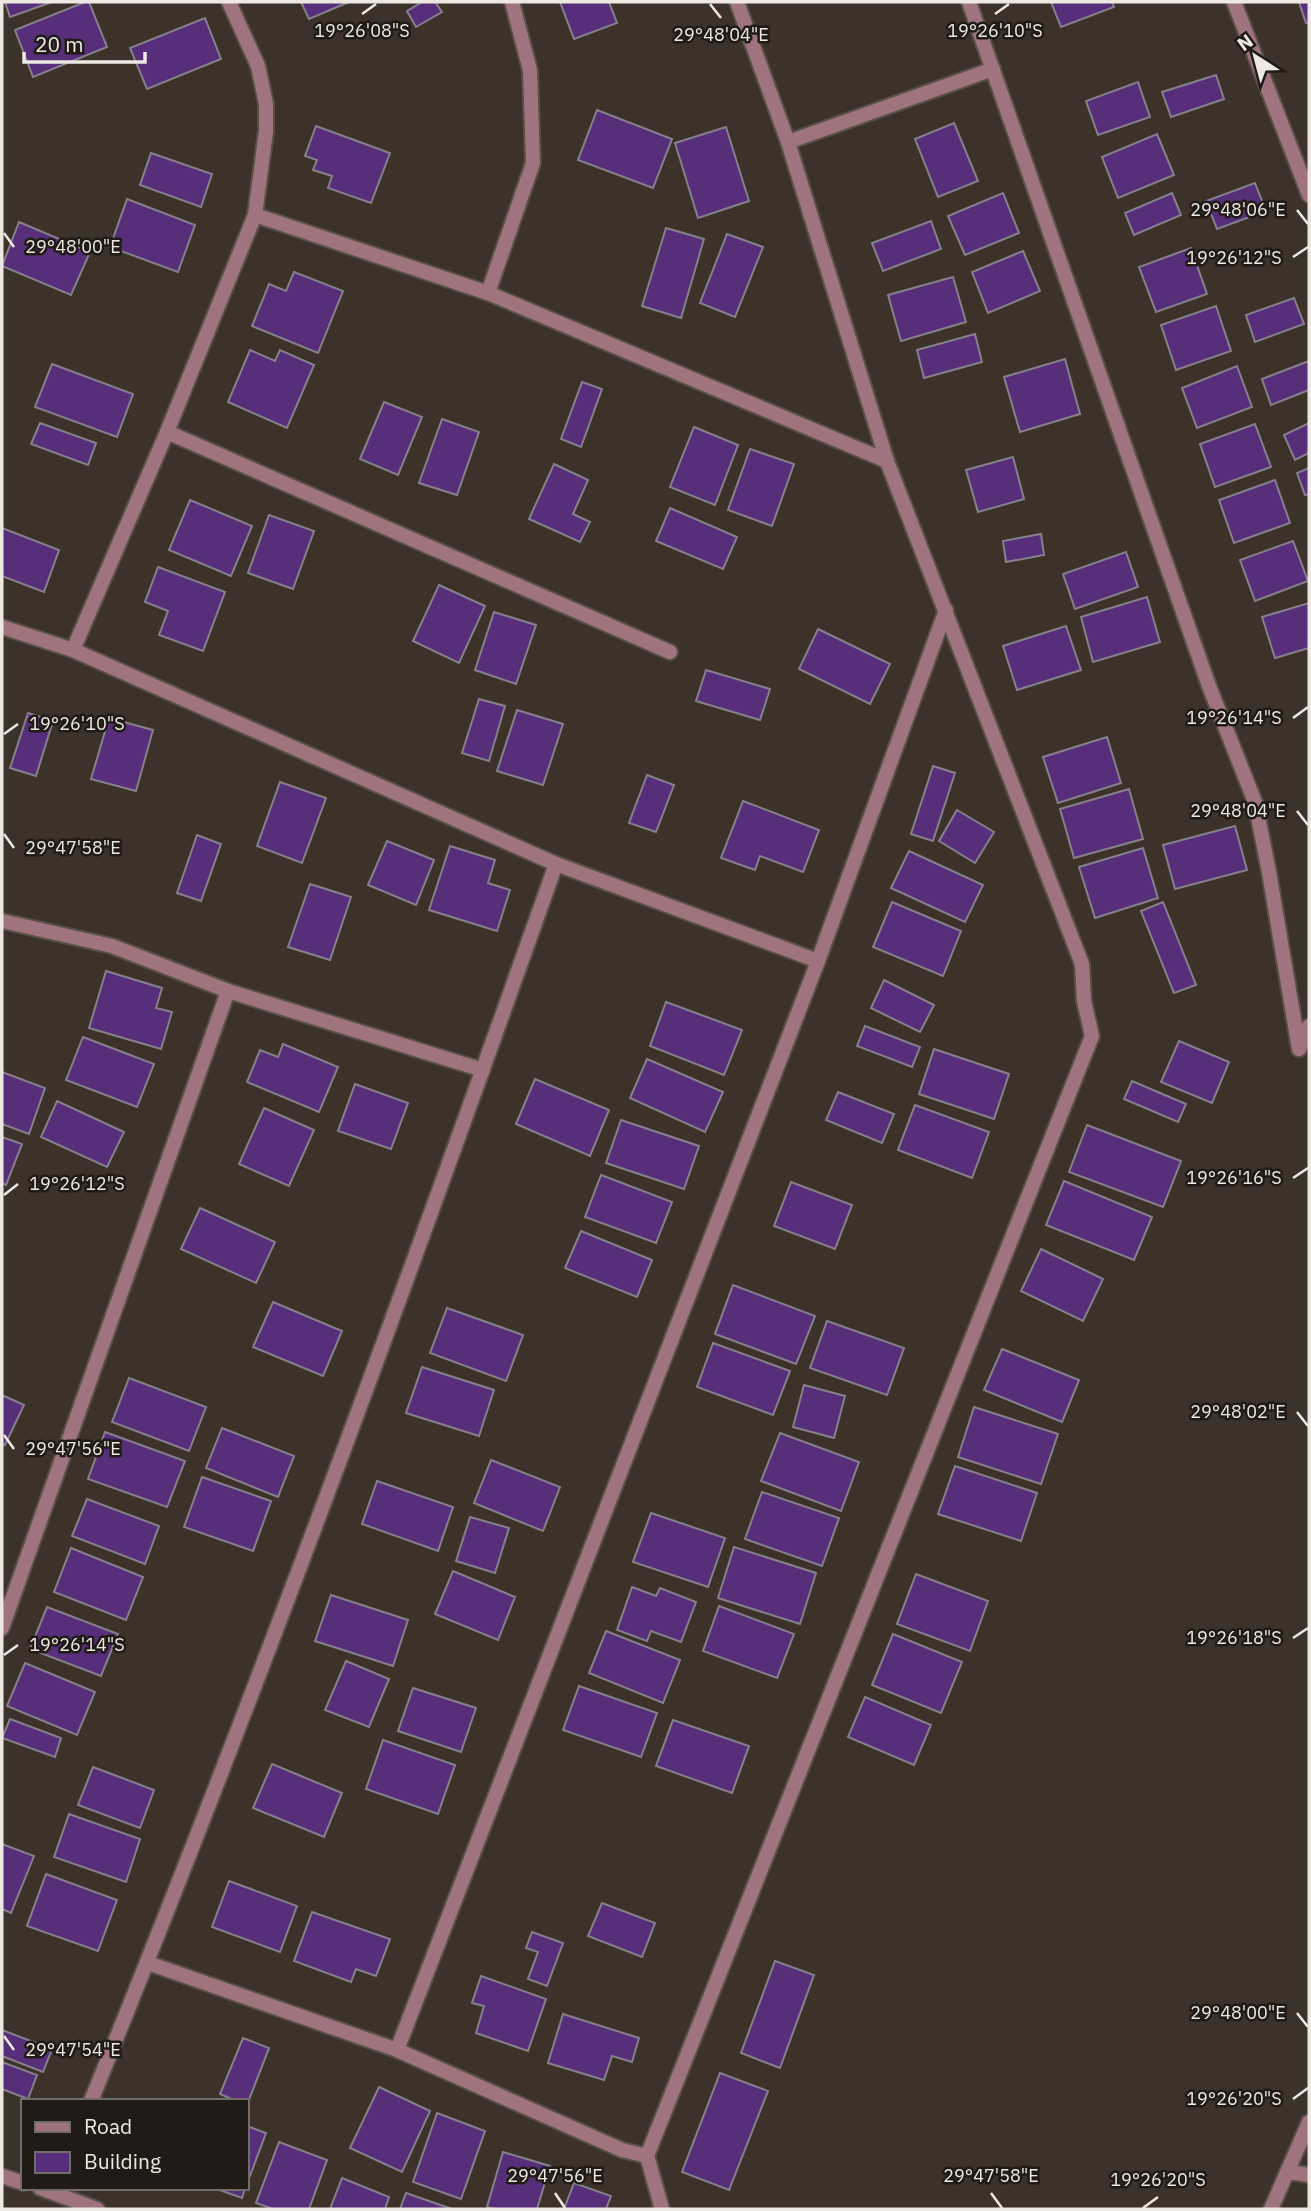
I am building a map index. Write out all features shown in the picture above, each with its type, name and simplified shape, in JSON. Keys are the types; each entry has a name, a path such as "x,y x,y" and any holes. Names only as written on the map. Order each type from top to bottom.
{"street":[{"path":"73,650 167,432 255,215 266,131 266,104 258,66 229,2"},
{"path":"488,293 533,163 530,70 512,2"},
{"path":"662,2209 647,2156 1093,1036 1084,1001 1082,964 887,461 788,142 737,2"},
{"path":"969,2 1205,673 1255,802 1299,1049 1309,1026"},
{"path":"1234,2 1309,195"},
{"path":"788,142 993,69"},
{"path":"255,215 488,293 887,461"},
{"path":"167,432 670,652"},
{"path":"397,2050 818,961 946,610"},
{"path":"2,627 73,650 556,864 818,961"},
{"path":"92,2099 148,1963 343,1452 556,864"},
{"path":"2,921 112,946 228,991 483,1070"},
{"path":"2,1628 228,991"},
{"path":"148,1963 397,2050 622,2150 647,2156"},
{"path":"1271,2209 1309,2122"},
{"path":"1288,2172 1309,2175"},
{"path":"2,2176 21,2182"},
{"path":"50,2190 97,2209"}],"building":[{"path":"5,2 52,2 10,17"},
{"path":"89,2 107,47 33,77 15,30"},
{"path":"301,2 349,2 309,19"},
{"path":"422,2 435,2 442,12 416,27 407,11"},
{"path":"560,2 609,2 617,23 574,39"},
{"path":"1051,2 1112,2 1114,7 1061,27"},
{"path":"1299,2 1309,2 1309,22 1306,23"},
{"path":"205,18 221,59 147,89 130,48"},
{"path":"1216,75 1224,99 1171,117 1162,92"},
{"path":"1138,82 1150,117 1098,135 1086,101"},
{"path":"597,110 672,139 653,188 578,160"},
{"path":"954,123 978,181 938,197 915,139"},
{"path":"316,126 390,153 371,203 328,188 332,176 313,170 317,160 305,156"},
{"path":"726,127 749,201 698,218 675,143"},
{"path":"1157,134 1174,175 1118,198 1102,157"},
{"path":"151,153 212,174 201,207 140,185"},
{"path":"1255,183 1266,211 1217,229 1206,201"},
{"path":"1003,193 1019,233 965,255 948,216"},
{"path":"1172,193 1181,215 1134,235 1125,213"},
{"path":"127,199 195,225 178,272 110,247"},
{"path":"931,221 941,249 883,271 872,243"},
{"path":"19,222 90,252 71,295 2,266"},
{"path":"666,228 704,239 681,318 642,306"},
{"path":"727,234 763,247 735,317 700,303"},
{"path":"1191,248 1207,294 1156,312 1139,267"},
{"path":"1023,251 1040,291 988,313 972,272"},
{"path":"294,272 343,291 318,353 252,326 269,284 286,291"},
{"path":"953,277 966,322 901,341 888,295"},
{"path":"1294,298 1304,324 1255,342 1246,315"},
{"path":"1216,306 1231,351 1176,370 1161,325"},
{"path":"975,334 982,362 924,378 917,350"},
{"path":"250,350 275,361 280,350 314,365 287,428 228,402"},
{"path":"1065,359 1080,414 1020,432 1004,377"},
{"path":"1309,361 1309,390 1271,405 1262,379"},
{"path":"52,364 133,394 117,437 35,407"},
{"path":"1237,366 1252,407 1197,428 1182,388"},
{"path":"582,382 602,389 581,447 561,439"},
{"path":"384,402 422,417 398,475 360,459"},
{"path":"442,419 479,432 457,495 419,483"},
{"path":"40,423 96,443 88,465 31,444"},
{"path":"1309,423 1309,453 1295,460 1284,435"},
{"path":"1255,424 1271,467 1215,487 1200,444"},
{"path":"694,427 738,445 715,505 670,487"},
{"path":"750,449 794,464 772,526 728,510"},
{"path":"1013,457 1024,499 978,512 966,470"},
{"path":"554,464 588,480 573,514 590,522 580,542 529,519"},
{"path":"1309,468 1309,494 1305,495 1297,473"},
{"path":"1275,480 1290,523 1234,543 1219,500"},
{"path":"190,500 252,526 231,576 169,550"},
{"path":"670,508 737,537 723,569 656,541"},
{"path":"269,515 314,531 293,589 248,573"},
{"path":"2,528 59,550 44,592 2,576"},
{"path":"1041,534 1044,555 1006,562 1003,541"},
{"path":"1293,541 1308,581 1255,601 1240,560"},
{"path":"1126,552 1138,587 1075,609 1063,574"},
{"path":"158,567 225,592 203,651 159,635 168,611 145,602"},
{"path":"439,585 485,606 459,663 413,641"},
{"path":"1147,597 1160,642 1093,662 1081,617"},
{"path":"1309,603 1309,648 1275,658 1262,617"},
{"path":"494,612 536,625 516,684 475,670"},
{"path":"1066,626 1081,670 1017,690 1003,646"},
{"path":"818,629 890,664 870,704 799,669"},
{"path":"706,670 770,689 760,720 696,701"},
{"path":"479,699 505,706 489,761 462,753"},
{"path":"517,710 563,724 543,785 497,771"},
{"path":"28,713 53,721 36,776 10,768"},
{"path":"109,718 153,730 136,791 91,779"},
{"path":"1107,737 1121,783 1058,803 1043,757"},
{"path":"933,766 955,773 933,841 911,834"},
{"path":"647,775 674,785 656,832 629,823"},
{"path":"280,782 326,798 302,863 257,846"},
{"path":"1129,789 1143,839 1074,858 1060,809"},
{"path":"743,801 819,830 803,872 760,856 755,870 721,858"},
{"path":"957,810 994,832 975,863 939,841"},
{"path":"1235,826 1247,870 1175,889 1163,845"},
{"path":"197,835 221,844 201,901 177,893"},
{"path":"387,841 434,860 416,905 368,885"},
{"path":"450,846 495,860 488,883 510,890 497,931 429,910"},
{"path":"1143,848 1158,898 1095,918 1079,867"},
{"path":"909,851 983,885 965,922 891,888"},
{"path":"310,884 351,897 330,960 288,947"},
{"path":"892,902 961,931 943,976 873,947"},
{"path":"1163,902 1196,985 1174,993 1141,911"},
{"path":"106,971 162,988 156,1008 172,1012 161,1049 89,1028"},
{"path":"884,980 934,1005 920,1032 871,1008"},
{"path":"666,1002 742,1030 724,1075 650,1046"},
{"path":"865,1026 920,1047 912,1067 857,1046"},
{"path":"83,1037 154,1064 137,1107 66,1080"},
{"path":"1179,1041 1229,1062 1212,1103 1161,1082"},
{"path":"283,1044 338,1067 319,1112 247,1082 260,1050 278,1057"},
{"path":"934,1049 1009,1074 994,1119 919,1094"},
{"path":"647,1059 723,1092 705,1132 630,1098"},
{"path":"2,1072 45,1088 29,1134 2,1124"},
{"path":"535,1079 609,1110 590,1156 516,1124"},
{"path":"1132,1081 1186,1104 1178,1122 1124,1099"},
{"path":"355,1084 408,1103 391,1149 338,1131"},
{"path":"838,1092 894,1114 882,1143 826,1120"},
{"path":"57,1101 124,1132 107,1167 41,1137"},
{"path":"915,1105 989,1132 972,1178 898,1150"},
{"path":"264,1108 314,1130 289,1186 239,1164"},
{"path":"621,1120 699,1146 684,1189 606,1163"},
{"path":"1087,1125 1181,1161 1163,1207 1069,1172"},
{"path":"2,1137 22,1144 6,1185 2,1183"},
{"path":"601,1175 672,1202 656,1243 585,1217"},
{"path":"1064,1181 1152,1217 1134,1260 1046,1225"},
{"path":"791,1182 852,1205 835,1249 774,1226"},
{"path":"200,1208 275,1242 256,1283 181,1249"},
{"path":"581,1231 652,1260 637,1297 565,1268"},
{"path":"1041,1249 1103,1279 1083,1321 1021,1291"},
{"path":"733,1285 815,1316 796,1364 715,1334"},
{"path":"273,1302 342,1331 323,1376 253,1347"},
{"path":"447,1308 523,1335 506,1381 430,1353"},
{"path":"827,1321 904,1348 887,1395 810,1368"},
{"path":"713,1343 790,1371 773,1415 697,1387"},
{"path":"1002,1349 1079,1380 1062,1422 984,1390"},
{"path":"422,1367 494,1390 479,1436 406,1413"},
{"path":"129,1378 206,1407 189,1451 112,1422"},
{"path":"804,1385 845,1396 834,1438 793,1427"},
{"path":"2,1395 24,1405 5,1445 2,1443"},
{"path":"974,1407 1058,1434 1041,1484 958,1457"},
{"path":"222,1428 294,1456 278,1497 206,1468"},
{"path":"105,1432 185,1461 167,1507 88,1479"},
{"path":"780,1433 859,1462 841,1511 761,1481"},
{"path":"491,1460 560,1487 543,1531 474,1503"},
{"path":"955,1466 1037,1493 1021,1541 938,1514"},
{"path":"202,1477 271,1501 253,1551 184,1527"},
{"path":"377,1481 453,1507 438,1551 362,1524"},
{"path":"762,1492 839,1518 822,1566 745,1539"},
{"path":"87,1499 159,1526 145,1564 72,1536"},
{"path":"651,1513 725,1538 708,1587 633,1562"},
{"path":"470,1517 509,1528 495,1573 456,1561"},
{"path":"734,1547 816,1573 800,1624 718,1598"},
{"path":"71,1548 143,1577 126,1620 54,1592"},
{"path":"453,1571 515,1597 498,1640 435,1614"},
{"path":"916,1574 988,1601 970,1651 897,1624"},
{"path":"632,1587 656,1596 660,1588 696,1602 681,1642 651,1631 647,1641 617,1630"},
{"path":"331,1595 408,1620 393,1666 315,1641"},
{"path":"719,1606 794,1634 777,1678 703,1651"},
{"path":"47,1607 118,1634 101,1676 30,1649"},
{"path":"606,1631 680,1660 663,1703 589,1673"},
{"path":"893,1634 962,1662 941,1713 872,1685"},
{"path":"346,1661 389,1679 369,1727 325,1710"},
{"path":"25,1663 95,1692 77,1735 7,1706"},
{"path":"579,1686 657,1713 641,1757 563,1730"},
{"path":"413,1688 476,1708 461,1752 398,1731"},
{"path":"865,1697 931,1725 914,1765 848,1737"},
{"path":"10,1719 61,1738 55,1757 2,1738"},
{"path":"673,1720 749,1746 732,1793 656,1766"},
{"path":"383,1740 455,1765 438,1814 366,1789"},
{"path":"272,1764 342,1793 324,1837 253,1808"},
{"path":"93,1767 154,1790 140,1828 78,1805"},
{"path":"69,1814 140,1839 126,1882 54,1857"},
{"path":"2,1844 34,1856 11,1913 2,1909"},
{"path":"46,1874 117,1900 98,1951 27,1926"},
{"path":"229,1881 297,1906 280,1952 212,1927"},
{"path":"602,1903 655,1923 642,1957 588,1936"},
{"path":"312,1912 390,1939 376,1976 356,1969 351,1982 294,1961"},
{"path":"532,1932 563,1943 547,1986 528,1979 538,1952 526,1948"},
{"path":"775,1961 814,1975 780,2068 741,2053"},
{"path":"481,1976 546,1999 528,2051 476,2033 484,2006 472,2003"},
{"path":"563,2014 639,2038 632,2062 612,2056 604,2080 548,2063"},
{"path":"2,2030 52,2049 43,2072 2,2056"},
{"path":"243,2038 269,2048 248,2102 248,2099 231,2099 220,2094"},
{"path":"2,2062 37,2075 28,2099 2,2089"},
{"path":"720,2073 768,2091 729,2190 682,2172"},
{"path":"379,2087 430,2111 402,2172 350,2148"},
{"path":"437,2113 485,2131 461,2199 413,2182"},
{"path":"248,2126 266,2133 248,2181"},
{"path":"279,2142 327,2160 309,2209 273,2209 256,2203"},
{"path":"503,2152 550,2166 537,2209 487,2207"},
{"path":"342,2178 389,2197 385,2209 330,2209"},
{"path":"574,2183 611,2196 606,2209 564,2209"},
{"path":"220,2190 244,2190 242,2198"},
{"path":"406,2193 452,2209 400,2209"}]}
